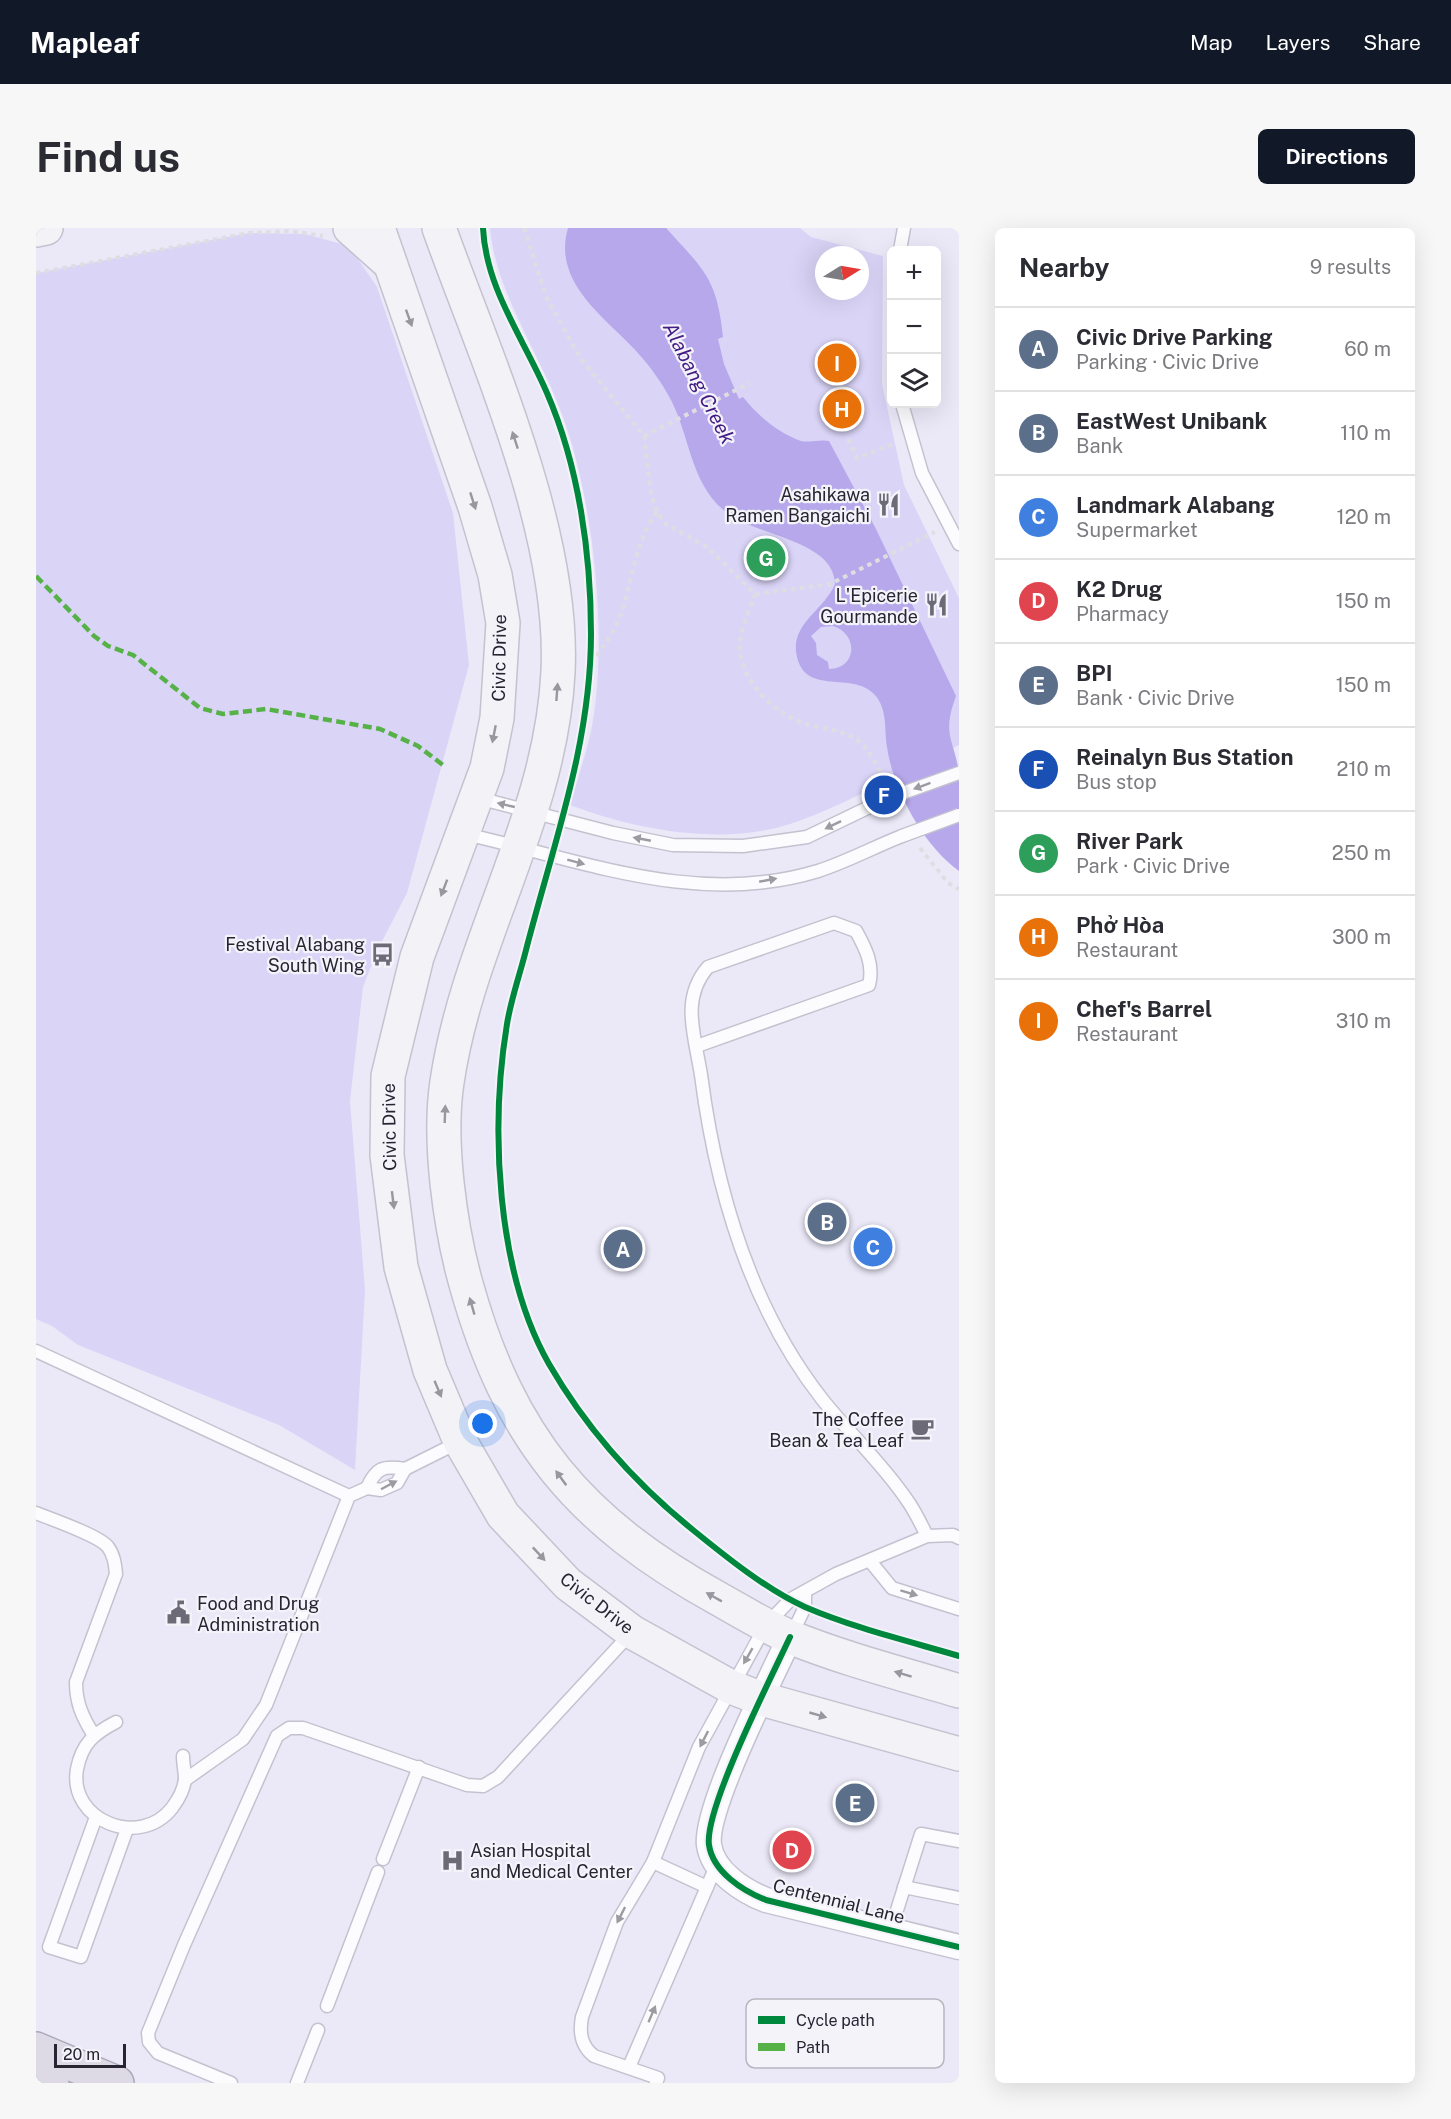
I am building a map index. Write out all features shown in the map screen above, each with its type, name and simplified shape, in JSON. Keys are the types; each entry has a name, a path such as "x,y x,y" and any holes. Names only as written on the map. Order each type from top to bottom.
{"highway":[{"path":"36,2049 117,2083"},
{"path":"36,2068 75,2083"},
{"path":"36,2077 52,2083"}],"main road":[{"path":"36,230 46,228"},
{"name":"Civic Drive","path":"378,228 457,452 495,575 503,623 502,671 497,718 478,798 417,957 388,1076 387,1155 401,1267 430,1370 460,1441 503,1515 568,1584 632,1632 731,1687 762,1699 959,1754"},
{"path":"439,228 530,485 557,612 559,667 554,728 533,811 468,985 446,1084 445,1142 456,1247 480,1333 518,1418 567,1487 621,1537 690,1583 778,1631 959,1691"},
{"path":"452,265 455,228"},
{"path":"341,234 389,262"}],"street":[{"path":"717,1864 709,1847 714,1811 762,1699 778,1631"},
{"name":"Centennial Lane","path":"717,1864 748,1893 766,1900 959,1947"}],"lane":[{"path":"901,246 904,228"},
{"path":"903,408 922,473 959,544"},
{"path":"478,798 613,833 673,845 743,846 807,837 886,799 959,773"},
{"path":"465,834 603,869 670,883 745,885 818,871 959,815"},
{"path":"697,1046 868,985 872,973 870,959 856,931 834,923 708,967 697,980 690,1000 706,1112 729,1206 755,1289 776,1331 821,1398 907,1499 927,1536"},
{"path":"36,1351 348,1496"},
{"path":"185,1780 243,1739 266,1705 348,1496 367,1488 381,1490 397,1483 405,1469 460,1441"},
{"path":"367,1488 374,1474 389,1466 405,1469"},
{"path":"36,1513 108,1546 114,1560 116,1574 76,1682 76,1698 81,1715 93,1734"},
{"path":"778,1631 791,1599 836,1574 927,1536 945,1534 959,1538"},
{"path":"870,1561 892,1588 959,1609"},
{"path":"656,2083 658,2078 594,2056 586,2050 580,2028 617,1922 653,1862 699,1747 731,1687 778,1631 805,1607 805,1593"},
{"path":"231,2083 158,2053 149,2042 148,2033 179,1955 277,1736 289,1728 303,1728 466,1785 475,1787 491,1783 632,1632"},
{"path":"116,1722 93,1734 80,1753 76,1778 81,1797 96,1817 110,1825 127,1829 145,1827 165,1816 180,1797 185,1780 183,1756"},
{"path":"383,1859 419,1767"},
{"path":"96,1817 49,1947 81,1957 127,1829"},
{"path":"891,1929 921,1834 959,1841"},
{"path":"653,1862 707,1887"},
{"path":"629,2067 717,1864"},
{"path":"327,2006 378,1872"},
{"path":"904,1887 959,1898"},
{"path":"297,2083 318,2030"}],"path":[{"path":"524,228 547,299 581,359 644,436 651,494 657,512 666,524 707,547 755,594"},
{"path":"36,273 249,233 290,231 341,234"},
{"path":"644,436 750,383"},
{"path":"849,439 857,458 910,438"},
{"path":"591,663 603,648 620,615 640,543 646,527 657,512"},
{"path":"755,594 830,584 892,556 948,524"},
{"path":"755,594 740,642 741,655 752,682 771,704 796,720 853,737 864,746 887,785"},
{"path":"908,837 948,883 959,889"}],"shaded area":[{"path":"490,228 800,228 811,237 845,246 815,246 815,300 869,300 869,252 883,256 882,384 904,485 959,598 959,745 832,808 764,831 736,834 679,832 623,822 570,805 590,736 597,691 598,612 590,529 574,451 563,417 501,277"},
{"path":"249,233 305,234 349,246 377,287 453,513 469,665 407,893 377,951 363,987 350,1101 365,1290 355,1470 279,1425 78,1345 52,1326 36,1319 36,273"}],"water":[{"name":"Alabang Creek","path":"568,228 666,228 699,265 712,288 720,317 723,337 718,339 724,364 739,399 743,397 769,423 793,438 801,441 829,441 876,529 956,696 951,710 949,731 959,778 959,871 946,860 922,832 903,799 890,764 882,706 874,694 865,687 854,684 820,680 810,676 802,669 797,657 798,635 830,594 835,584 831,569 822,558 808,548 756,528 727,513 705,489 678,415 667,394 642,357 584,298 574,282 565,248","holes":["833,626 841,630 851,643 849,658 838,667 829,669 828,662 817,655 816,643 811,636 821,627"]}],"marked path":[{"path":"36,576 94,636 108,646 133,655 200,708 223,714 266,709 380,729 418,746 443,765"}],"cycle path":[{"path":"483,228 491,272 499,293 538,373 558,421 575,481 589,573 591,634 589,675 578,755 511,1005 502,1064 499,1108 502,1198 508,1243 531,1327 563,1388 614,1454 652,1494 732,1561 791,1600 824,1615 959,1656"},
{"path":"790,1637 755,1710 717,1803 710,1827 709,1845 716,1864 739,1886 766,1900 959,1947"}],"place":[{"name":"Chef's Barrel","path":"837,363"},
{"name":"Phở Hòa","path":"842,409"},
{"name":"Asahikawa Ramen Bangaichi","path":"888,504"},
{"name":"River Park","path":"766,558"},
{"name":"L'Epicerie Gourmande","path":"936,605"},
{"name":"Reinalyn Bus Station","path":"884,795"},
{"name":"Festival Alabang South Wing","path":"383,954"},
{"name":"EastWest Unibank","path":"827,1222"},
{"name":"Landmark Alabang","path":"873,1247"},
{"name":"Civic Drive Parking","path":"623,1249"},
{"name":"The Coffee Bean & Tea Leaf","path":"922,1429"},
{"name":"Food and Drug Administration","path":"179,1613"},
{"name":"BPI","path":"855,1803"},
{"name":"K2 Drug","path":"792,1850"},
{"name":"Asian Hospital and Medical Center","path":"452,1860"}]}
